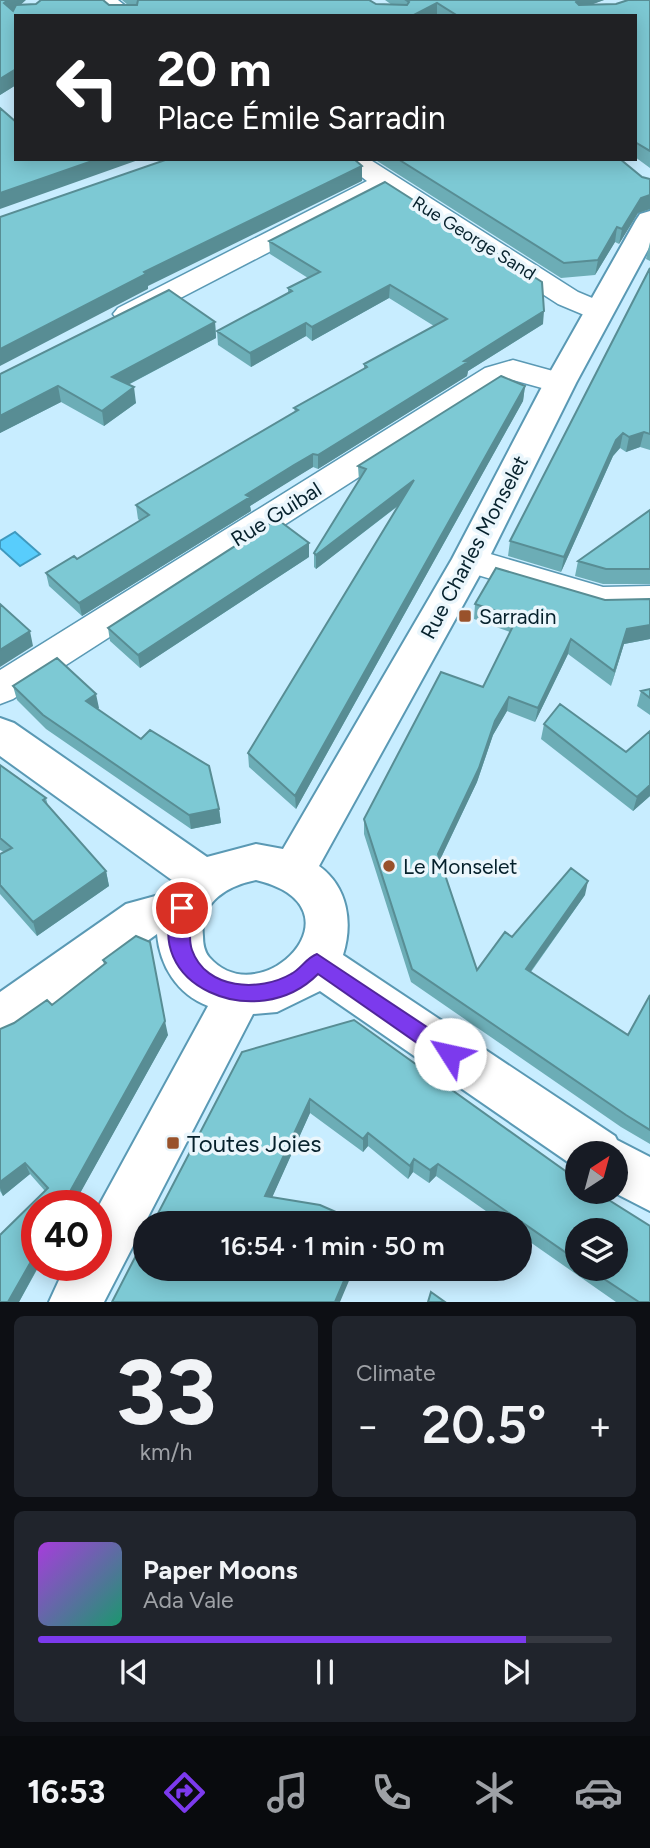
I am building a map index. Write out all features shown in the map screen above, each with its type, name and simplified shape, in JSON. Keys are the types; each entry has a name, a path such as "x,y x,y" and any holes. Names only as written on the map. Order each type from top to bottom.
{"main road":[{"name":"Rue Charles Monselet","path":"293,871 470,560 560,383 650,220"},
{"path":"0,734 193,894"},
{"path":"0,1019 142,918 193,894 225,868 248,862 271,863 293,871 317,891 327,913 328,937 317,963 300,979 278,990 239,994 212,985 188,963 178,939 193,894"},
{"path":"317,963 579,1141"},
{"path":"112,1234 239,994"},
{"path":"628,1172 650,1186"},
{"path":"76,1302 87,1281"}],"street":[{"path":"103,0 124,14"},
{"name":"Rue George Sand","path":"354,161 568,298 599,311"},
{"path":"99,328 385,182"},
{"name":"Rue Guibal","path":"0,690 496,375 513,370 560,383"},
{"path":"470,560 603,600 650,599"}],"water":[{"path":"15,532 40,554 20,566 0,548 0,541"}],"building":[{"path":"0,0 8,0 4,3 13,11 16,5 36,4 41,0 103,0 109,5 137,5 138,0 369,0 376,4 407,5 409,2 406,0 578,0 576,2 579,5 650,0 650,151 637,143 637,14 455,14 437,3 416,14 14,14 14,70 0,79"},
{"path":"0,108 14,120 14,161 92,161 0,193"},
{"path":"162,161 356,161 362,166 144,272 146,274 0,349 0,217"},
{"path":"401,161 622,161 642,177 650,179 650,195 641,198 622,229 617,227 598,260 564,263"},
{"path":"385,182 542,282 544,311 464,361 468,362 318,455 313,454 294,465 246,495 250,497 79,603 46,573 74,556 77,559 149,515 136,505 298,410 294,408 367,367 364,364 447,319 390,285 312,327 306,323 250,353 217,331 292,291 288,288 320,272 269,241"},
{"path":"650,268 650,434 644,432 629,437 623,433 616,440 564,557 510,541"},
{"path":"169,290 215,322 112,377 134,387 102,411 58,386 0,416 0,374"},
{"path":"501,376 525,386 295,796 248,753 414,480 316,555 314,553 366,469 358,466"},
{"path":"650,510 650,569 606,569 578,561"},
{"path":"277,519 309,543 138,655 108,628"},
{"path":"496,568 605,600 650,599 650,625 627,629 614,671 571,639 538,708 509,697 495,721 479,768 438,854 477,970 505,932 512,937 571,868 588,881 526,969 628,1035 650,995 650,1130 412,969 364,819 441,672 483,687 517,618 475,604"},
{"path":"0,604 30,631 0,650"},
{"path":"57,658 96,694 86,701 141,739 150,730 209,766 219,809 189,815 43,715 13,686"},
{"path":"650,689 650,698 641,691"},
{"path":"560,704 626,752 650,731 650,785 637,797 544,724"},
{"path":"0,765 46,798 43,800 106,871 33,922 0,885 0,854 12,848 0,838"},
{"path":"136,936 150,942 165,1021 71,1190 46,1190 48,1188 25,1163 0,1182 0,1029 14,1023 47,1000 52,1005 106,963 103,960"},
{"path":"354,1020 565,1171 565,1204 615,1204 650,1226 650,1302 639,1302 607,1281 628,1281 628,1218 565,1218 565,1252 532,1229 532,1211 506,1211 438,1164 430,1170 414,1159 410,1166 368,1133 363,1139 310,1099 265,1196 320,1205 334,1211 159,1211 242,1052"},
{"path":"21,1214 21,1279 8,1302 0,1302 0,1235"},
{"path":"133,1261 133,1281 344,1281 335,1302 112,1302"},
{"path":"431,1292 445,1302 428,1302"}],"place":[{"name":"Sarradin","path":"465,616"},
{"name":"Le Monselet","path":"389,866"},
{"name":"Toutes Joies","path":"173,1143"}],"route":[{"path":"182,908 178,932 184,957 200,977 212,985 239,994 271,992 300,979 317,963 450,1054"}]}
